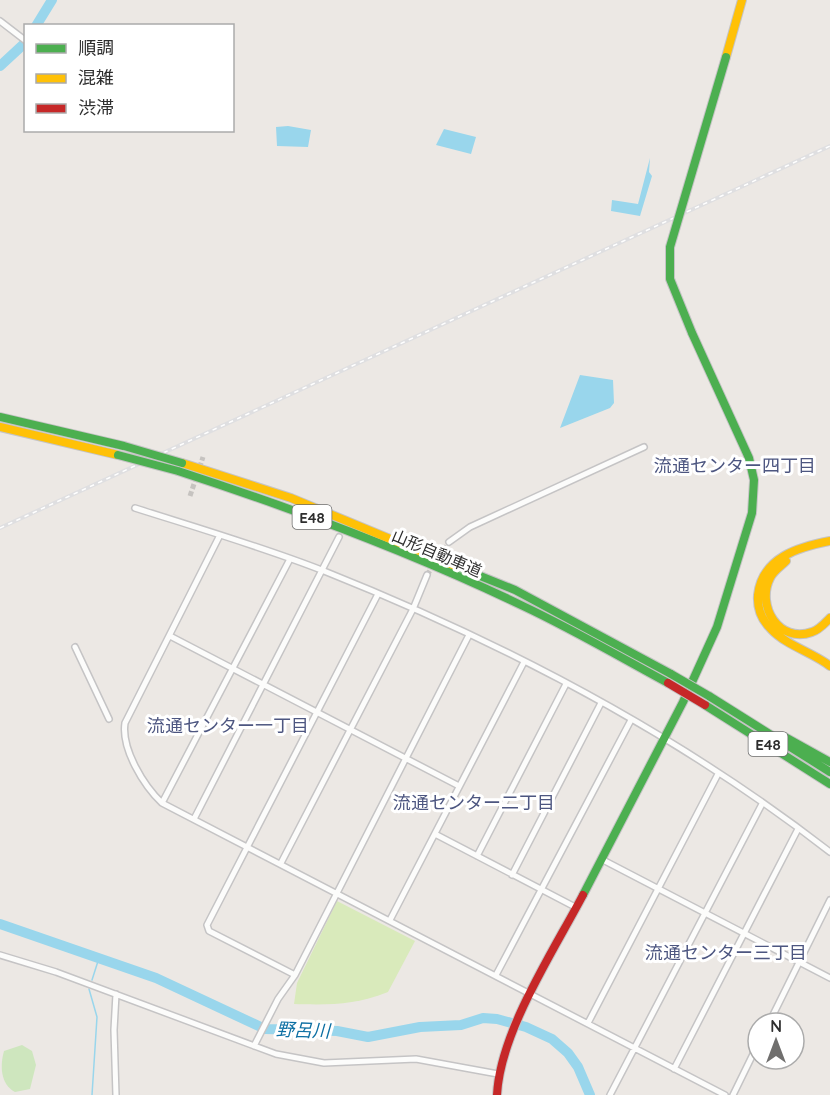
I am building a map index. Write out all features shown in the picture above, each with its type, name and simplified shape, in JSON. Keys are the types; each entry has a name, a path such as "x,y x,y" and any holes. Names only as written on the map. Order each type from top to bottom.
{"main road":[{"path":"497,1095 498,1074 507,1041 664,740 717,627 755,498 749,458 670,279 670,247 742,0"},
{"name":"山形自動車道","path":"0,417 124,446 291,498 515,590 671,674 830,772"},
{"name":"山形自動車道","path":"0,427 178,471 288,507 444,569 543,616 668,683 830,784"},
{"path":"830,541 791,551 772,564 760,580 758,603 760,614 773,632 817,655 830,666"},
{"path":"830,546 815,546 787,560 774,571 764,595 766,610 778,628 801,636 816,632 830,618"},
{"path":"709,696 830,762"}],"street":[{"path":"0,21 24,39"},
{"path":"449,542 470,527 644,447"},
{"path":"135,508 323,571 413,609 524,662 664,740 718,774 830,852"},
{"path":"220,535 126,718 125,740 147,785 162,802 725,1095"},
{"path":"194,819 339,537"},
{"path":"162,802 290,559"},
{"path":"281,863 413,609 427,575"},
{"path":"295,975 209,931 207,925 378,594"},
{"path":"254,1047 278,999 295,975 469,635"},
{"path":"170,636 459,786"},
{"path":"75,647 109,719"},
{"path":"390,920 524,662"},
{"path":"477,856 566,684"},
{"path":"512,875 601,703"},
{"path":"496,975 631,720"},
{"path":"588,1023 718,774"},
{"path":"611,1092 762,804"},
{"path":"674,1069 798,829"},
{"path":"435,834 578,908"},
{"path":"603,860 830,978"},
{"path":"775,1011 830,900"},
{"path":"0,955 46,968 254,1047 308,1061 324,1063 416,1059 498,1074"},
{"path":"116,994 114,1030 116,1095"},
{"path":"733,1095 746,1068"}],"green space":[{"path":"337,901 415,941 388,992 364,1000 342,1003 294,1004 297,983"},
{"path":"22,1045 32,1051 36,1065 30,1089 15,1092 6,1084 2,1074 3,1056 4,1051"}],"water":[{"path":"288,126 311,130 308,147 277,146 276,127"},
{"path":"444,129 476,137 471,154 436,145"},
{"path":"650,158 649,172 652,176 640,216 611,211 612,200 638,204"},
{"path":"580,375 613,380 614,403 610,408 560,428"}],"waterway":[{"path":"37,24 52,0"},
{"path":"0,66 24,44"},
{"name":"野呂川","path":"0,924 156,978 265,1029 337,1031 368,1037 420,1027 461,1025 483,1018 497,1019 526,1027 552,1039 568,1053 578,1067 590,1095"},
{"path":"92,980 99,958"},
{"path":"89,989 97,1017 92,1095"}],"tunnel":[{"path":"190,496 203,457"},
{"path":"427,575 449,542"}],"railway":[{"path":"0,528 830,146"}],"traffic: fast":[{"path":"692,333 670,279 670,247 726,57"},
{"path":"583,895 683,702 717,627 752,513 754,480 749,458 692,333"},
{"path":"0,417 124,446"},
{"path":"124,446 182,463"},
{"path":"118,455 178,471"},
{"path":"178,471 309,516 438,567 541,615 668,683"},
{"path":"453,565 515,590 671,674"},
{"path":"671,674 709,696"},
{"path":"709,696 830,772"},
{"path":"705,705 830,784"},
{"path":"785,737 830,762"}],"traffic: slow":[{"path":"726,57 742,0"},
{"path":"0,427 118,455"},
{"path":"182,463 291,498 453,565"},
{"path":"830,541 794,551 774,563 766,572 758,595 759,609 763,618 777,635 830,666"},
{"path":"786,561 771,575 766,589 768,611 773,620 790,633 800,634 815,631 830,618"}],"traffic: jam":[{"path":"668,683 705,705"},
{"path":"497,1095 507,1045 518,1019 543,967 583,895"}],"district":[{"name":"流通センター四丁目","path":"735,465"},
{"name":"流通センター一丁目","path":"228,725"},
{"name":"流通センター二丁目","path":"474,802"},
{"name":"流通センター三丁目","path":"726,952"}]}
